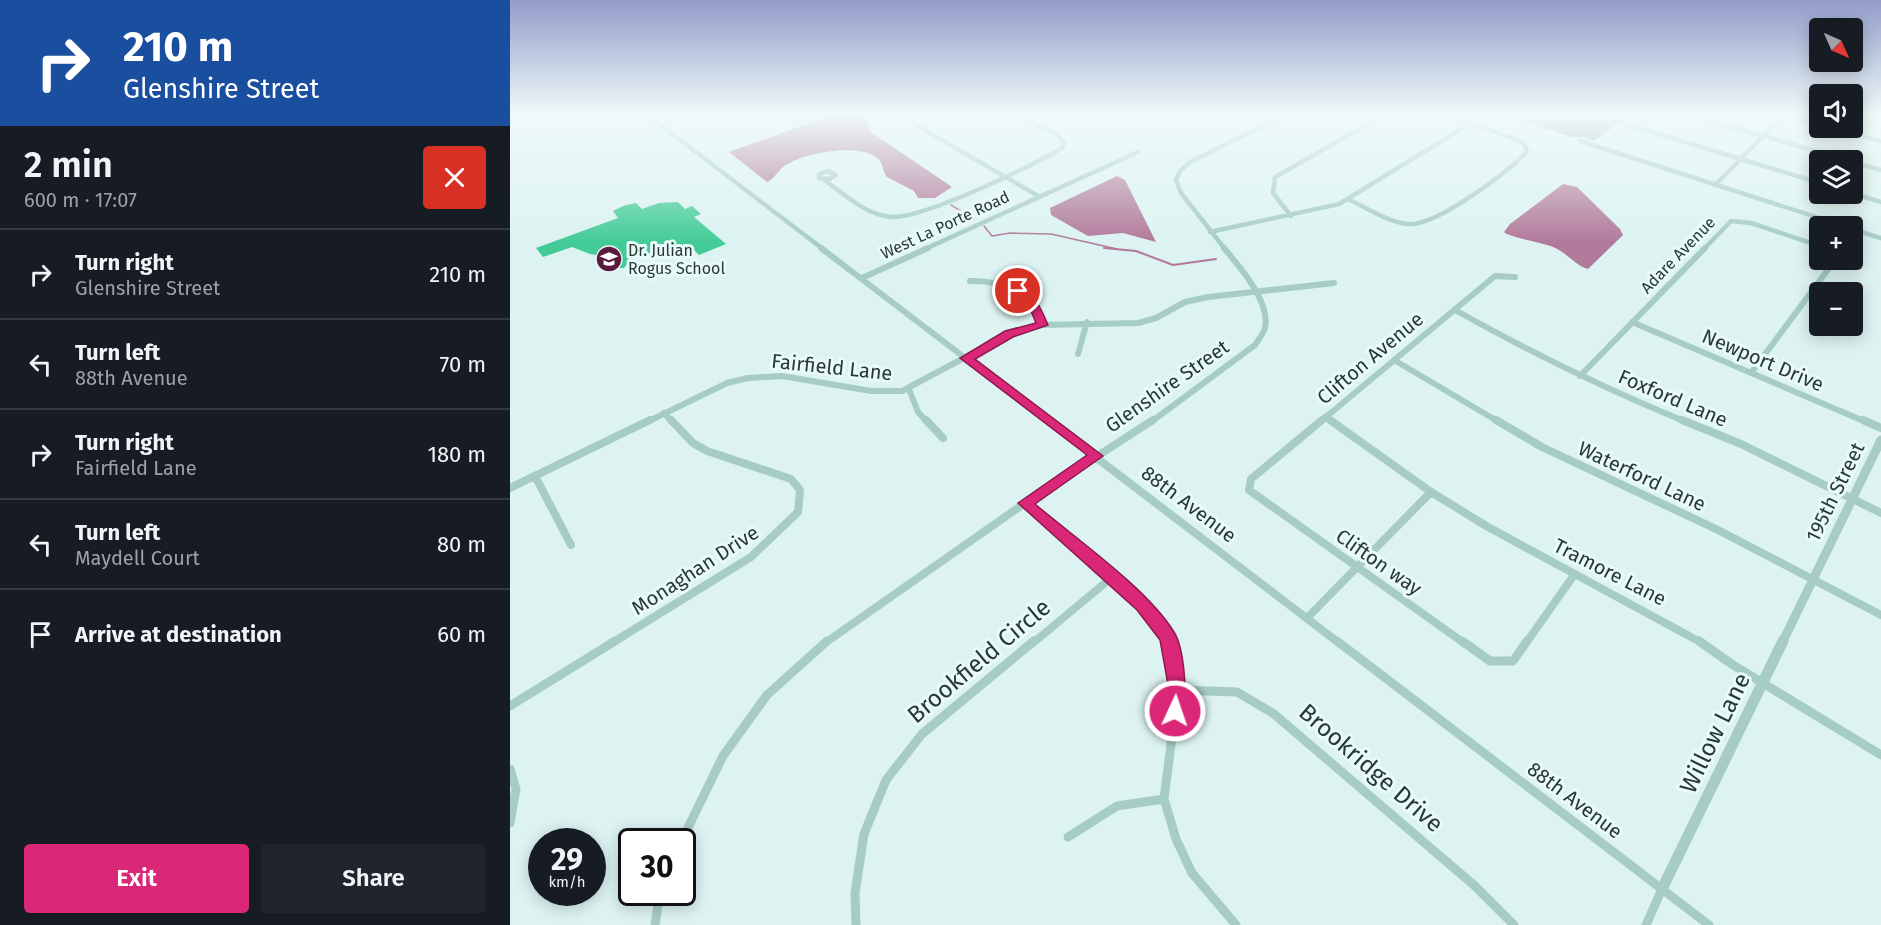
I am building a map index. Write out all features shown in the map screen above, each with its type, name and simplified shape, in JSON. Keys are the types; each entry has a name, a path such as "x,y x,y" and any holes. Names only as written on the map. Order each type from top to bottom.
{"street":[{"name":"88th Avenue","path":"703,157 1709,925"},
{"path":"971,157 1040,197"},
{"path":"823,179 869,210 893,217 933,206 1046,157"},
{"name":"West La Porte Road","path":"862,278 1127,157"},
{"name":"Glenshire Street","path":"688,828 723,756 767,695 812,653 851,622 1025,503 1155,419 1255,345 1265,328 1257,292 1247,274 1210,232 1178,188 1176,180 1180,171 1200,157"},
{"path":"1292,216 1273,193 1273,182 1279,174 1309,157"},
{"path":"1210,232 1334,206 1416,157"},
{"path":"1348,199 1389,218 1416,224 1438,217 1523,157"},
{"path":"1630,157 1813,216"},
{"path":"1733,157 1809,180"},
{"path":"1715,185 1739,159"},
{"path":"1863,165 1881,170"},
{"path":"1863,196 1881,202"},
{"name":"Adare Avenue","path":"1580,376 1731,221 1746,221 1809,242"},
{"path":"1863,232 1881,238"},
{"path":"1751,373 1828,270"},
{"name":"Clifton Avenue","path":"1251,479 1496,276 1515,276"},
{"path":"970,281 1001,284 1018,291 1034,304 1042,325"},
{"name":"Fairfield Lane","path":"510,488 727,383 758,376 783,376 847,389 882,393 909,389 1009,334 1042,325 1087,322 1138,323 1156,318 1185,302 1334,283"},
{"name":"Foxford Lane","path":"1455,310 1580,376 1741,444 1881,513"},
{"path":"1078,354 1087,322"},
{"name":"Newport Drive","path":"1632,322 1881,428"},
{"name":"Waterford Lane","path":"1394,360 1542,447 1718,530 1881,615"},
{"path":"909,389 918,412 943,438"},
{"name":"Monaghan Drive","path":"510,706 752,557 798,512 800,490 791,479 707,451 693,443 664,413"},
{"name":"Tramore Lane","path":"1325,417 1431,492 1574,575 1688,633 1733,666 1881,755"},
{"name":"195th Street","path":"1822,559 1881,440"},
{"path":"535,476 571,545"},
{"name":"Clifton way","path":"1251,479 1249,490 1490,661 1502,663 1513,661 1574,575"},
{"path":"1308,617 1359,568 1431,492"},
{"path":"1025,503 1143,605 1168,637 1178,690 1164,799 1176,839 1192,873 1236,925"},
{"name":"Willow Lane","path":"1646,925 1822,559"},
{"name":"Brookfield Circle","path":"856,925 855,893 864,834 886,780 921,734 1112,578"},
{"name":"Brookridge Drive","path":"1178,690 1237,692 1275,714 1475,886 1514,925"},
{"path":"510,769 516,789 510,823"},
{"path":"1068,837 1117,806 1164,799"},
{"path":"655,925 658,906"}],"shaded area":[{"path":"736,157 804,157 784,166 767,182"},
{"path":"876,157 908,157 952,187 935,198 918,198 914,191 887,177"},
{"path":"1117,176 1125,180 1156,242 1123,233 1088,236 1051,215 1050,208"},
{"path":"1563,184 1577,187 1620,229 1623,235 1588,269 1553,247 1504,232 1510,224"}],"building":[{"name":"Dr. Julian Rogus School","path":"678,202 685,209 692,206 701,214 694,217 726,244 699,255 689,245 633,257 624,268 598,268 608,257 590,254 572,247 543,257 536,248 618,218 613,211 623,206 636,203 642,209 659,203"}],"waterway":[{"path":"951,205 974,219"},
{"path":"984,226 992,236 1010,233 1051,234 1117,249"},
{"path":"1104,248 1136,251 1173,265 1216,259"}],"place":[{"name":"Dr. Julian Rogus School","path":"609,259"}],"route":[{"path":"1018,291 1034,304 1042,325 1009,334 966,358 1096,456 1025,503 1143,605 1168,637 1178,690 1175,711"}]}
